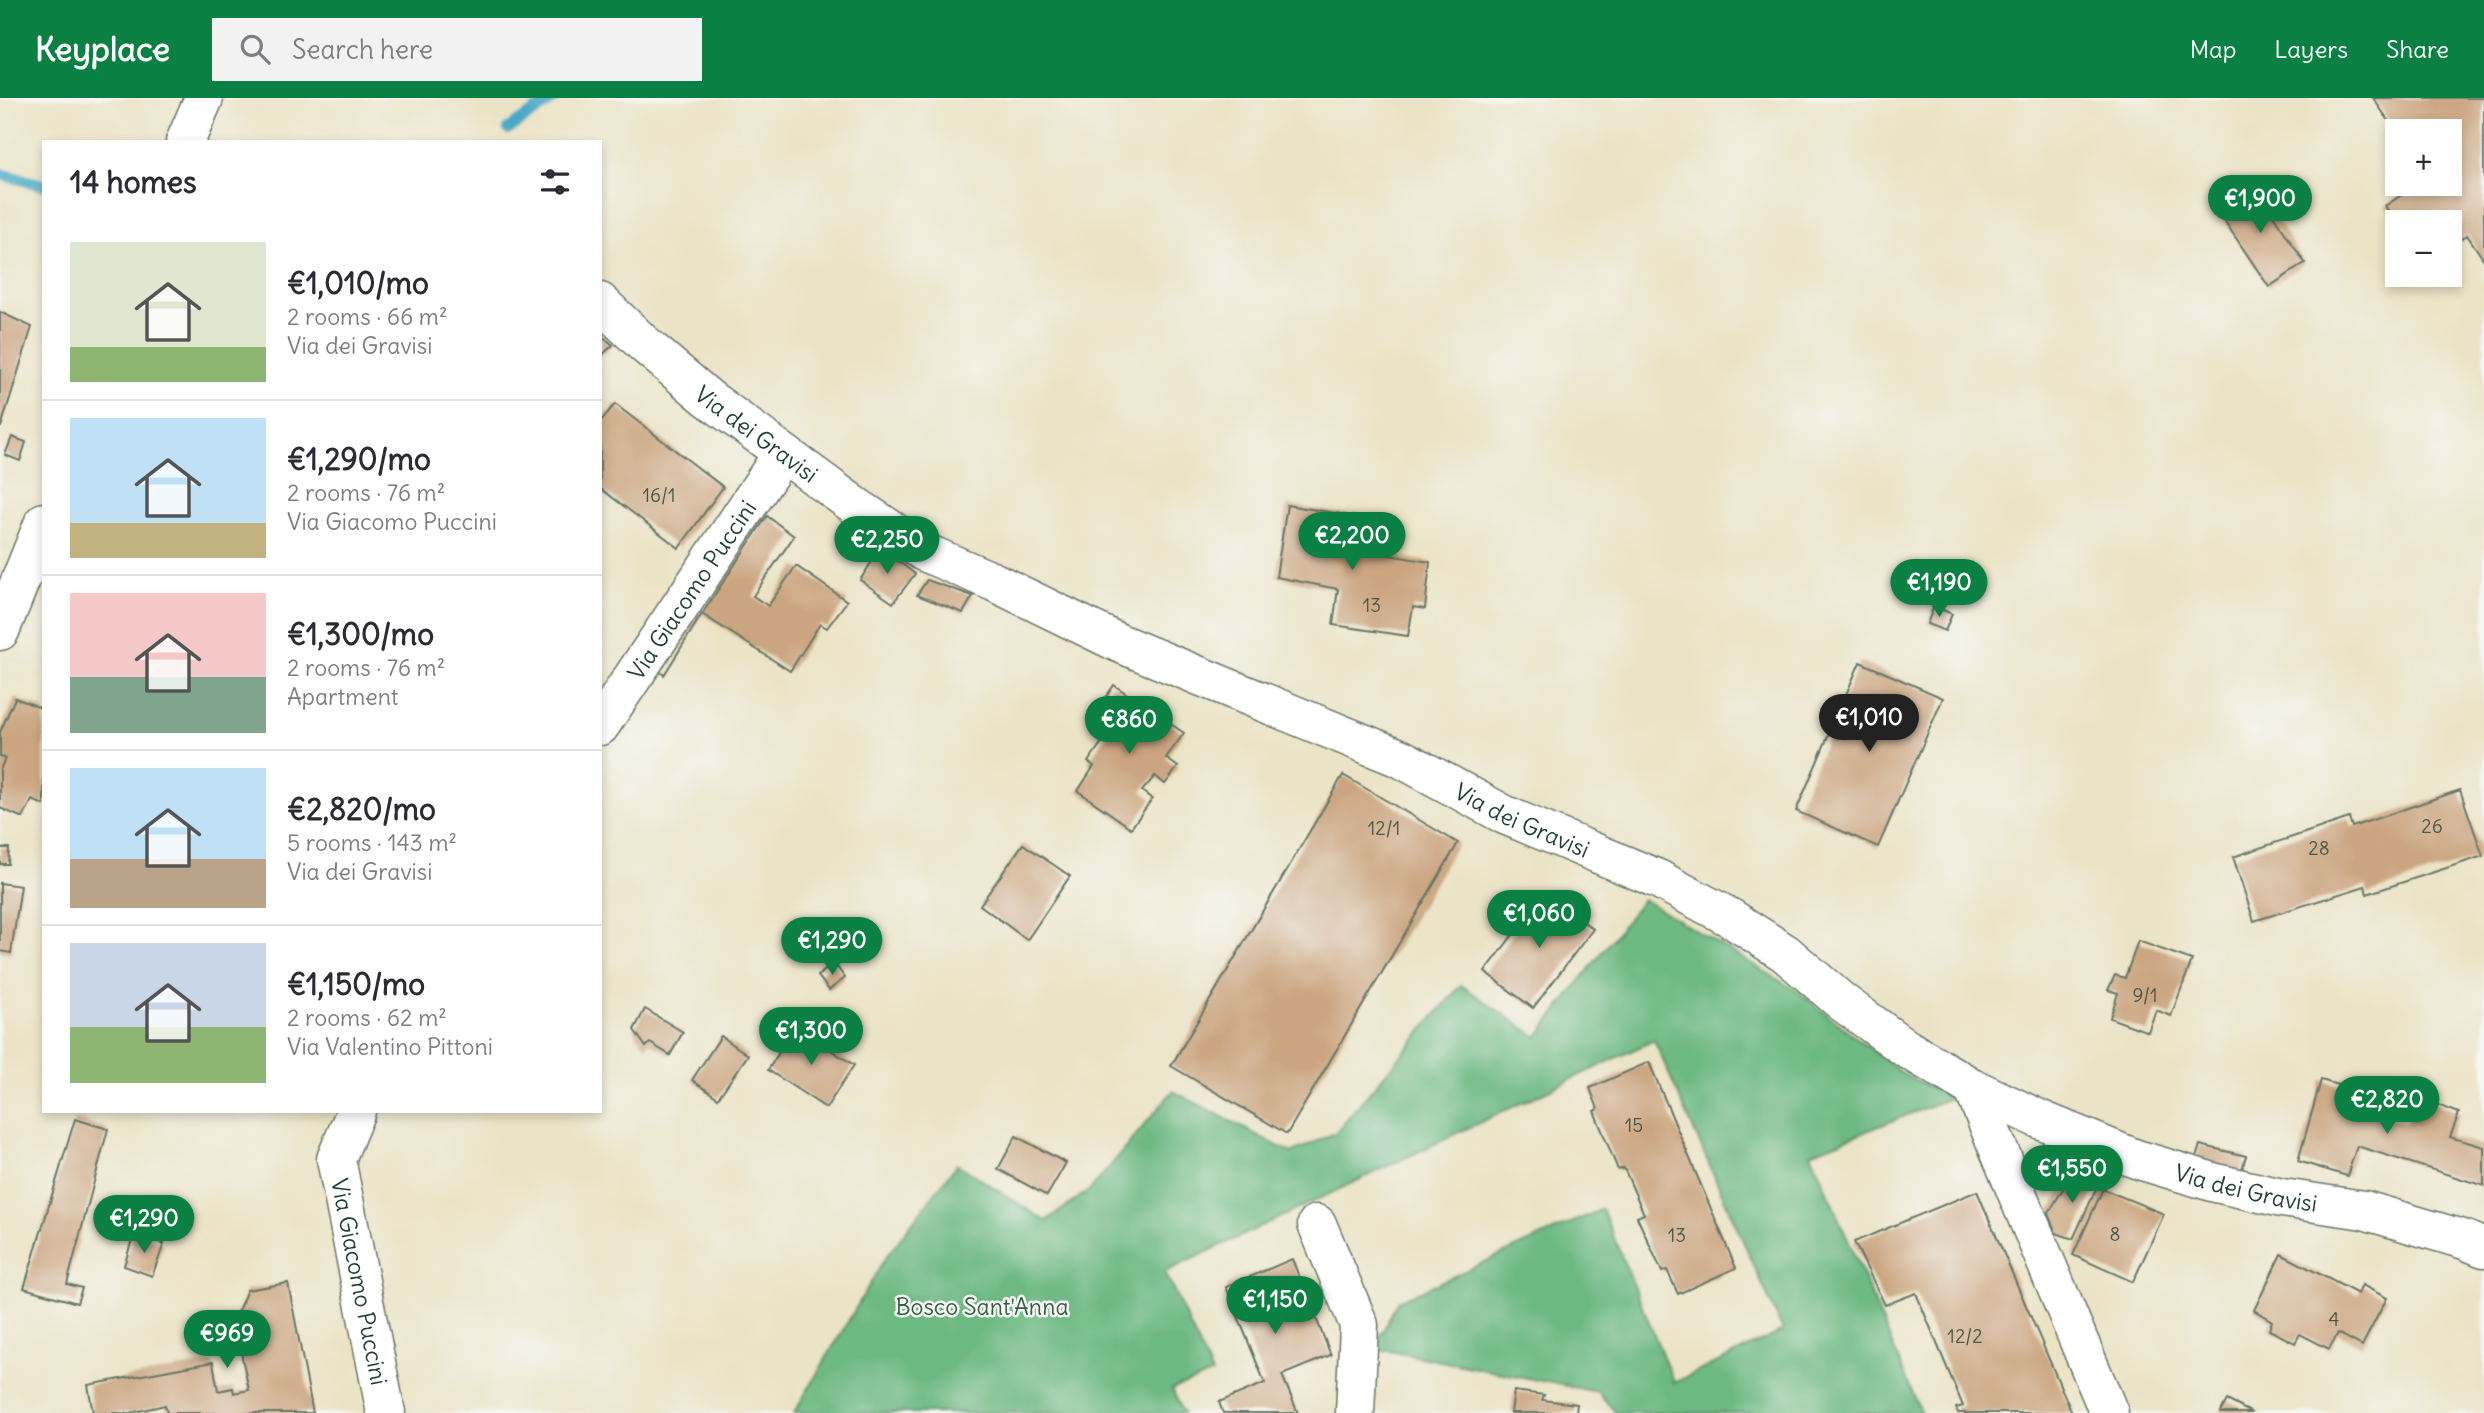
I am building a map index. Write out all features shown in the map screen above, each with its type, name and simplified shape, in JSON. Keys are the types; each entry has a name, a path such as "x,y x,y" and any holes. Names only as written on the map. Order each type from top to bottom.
{"street":[{"path":"186,140 204,98"},
{"name":"Via dei Gravisi","path":"602,304 644,344 708,398 924,552 994,582 1119,643 1402,759 1506,815 1658,879 1729,917 1785,953 1842,1002 1907,1049 1973,1088 2039,1119 2150,1163 2216,1184 2364,1210 2484,1248"},
{"name":"Via Giacomo Puccini","path":"602,723 783,453"},
{"path":"0,631 42,527"},
{"path":"1973,1088 2109,1413"},
{"name":"Via Giacomo Puccini","path":"355,1113 336,1159 386,1413"},
{"path":"1317,1224 1359,1325 1355,1413"}],"green space":[{"name":"Bosco Sant'Anna","path":"1643,899 1799,992 1897,1070 1950,1098 1811,1153 1921,1413 1616,1413 1598,1392 1374,1348 1398,1301 1602,1209 1674,1383 1783,1331 1654,1040 1165,1272 1212,1374 1172,1389 1183,1413 794,1413 886,1257 957,1164 1046,1221 1091,1189 1173,1091 1291,1153 1335,1133 1461,985 1537,1037"}],"building":[{"path":"2373,98 2484,98 2484,260 2467,235 2462,239 2462,210 2388,210 2385,206 2400,196 2462,196 2462,119 2388,119"},
{"path":"2251,182 2305,263 2269,287 2215,207"},
{"path":"0,312 32,327 1,427 0,427"},
{"path":"602,336 613,345 602,355"},
{"path":"615,404 723,487 679,548 602,490 602,420"},
{"path":"12,437 26,442 20,461 5,455"},
{"path":"1287,505 1359,517 1354,549 1430,562 1425,609 1413,607 1408,636 1333,625 1338,589 1276,577"},
{"path":"767,516 794,536 753,596 768,606 796,566 847,601 827,628 820,624 790,671 702,614"},
{"path":"881,548 915,574 893,603 860,580"},
{"path":"927,580 973,596 963,613 917,595"},
{"path":"1934,606 1952,614 1945,631 1927,624"},
{"path":"693,607 702,614 664,675 653,666"},
{"path":"1860,662 1943,698 1878,847 1796,811"},
{"path":"1114,685 1184,733 1166,758 1178,767 1165,784 1155,776 1142,791 1152,799 1131,828 1078,791 1094,766 1088,762 1107,735 1089,723"},
{"path":"15,698 42,708 42,804 32,800 23,818 0,808 0,770 5,758 0,756 0,732"},
{"path":"1343,775 1458,843 1287,1134 1171,1066"},
{"path":"2460,790 2483,856 2367,894 2365,886 2254,921 2233,857 2349,818 2352,827"},
{"path":"1023,844 1070,876 1027,940 980,905"},
{"path":"0,848 9,848 8,864 0,864"},
{"path":"0,883 21,886 11,953 0,951"},
{"path":"1545,892 1593,929 1533,1008 1485,972"},
{"path":"2138,941 2192,960 2171,1016 2156,1010 2148,1032 2110,1018 2118,993 2108,990 2115,975 2125,978"},
{"path":"834,963 845,978 829,990 818,976"},
{"path":"645,1009 683,1032 670,1055 650,1043 646,1047 634,1030"},
{"path":"795,1027 854,1065 826,1108 768,1070"},
{"path":"721,1036 748,1055 718,1098 692,1080"},
{"path":"1649,1062 1736,1268 1678,1294 1667,1270 1662,1272 1637,1217 1644,1214 1624,1168 1618,1170 1594,1111 1598,1109 1590,1088"},
{"path":"2321,1080 2365,1093 2359,1109 2406,1123 2415,1096 2459,1113 2450,1137 2484,1147 2484,1186 2357,1146 2347,1176 2298,1161"},
{"path":"75,1119 108,1129 67,1284 82,1288 77,1303 24,1288"},
{"path":"1016,1136 1066,1163 1047,1196 998,1169"},
{"path":"2200,1145 2246,1156 2240,1176 2194,1164"},
{"path":"2073,1172 2098,1185 2073,1239 2056,1233 2048,1214"},
{"path":"2103,1189 2164,1214 2133,1282 2073,1255"},
{"path":"1977,1191 2072,1413 1958,1413 1956,1408 1963,1406 1916,1293 1885,1305 1854,1242"},
{"path":"134,1233 164,1244 152,1276 124,1266"},
{"path":"2281,1254 2358,1294 2362,1285 2387,1298 2362,1346 2338,1333 2329,1349 2300,1334 2295,1343 2269,1330 2272,1321 2254,1310"},
{"path":"1292,1259 1331,1355 1282,1375 1298,1413 1223,1413 1219,1402 1265,1383 1226,1287"},
{"path":"288,1283 313,1413 167,1413 165,1405 131,1413 93,1413 88,1385 213,1362 218,1391 233,1388 234,1393 249,1390 234,1320 247,1290"},
{"path":"1514,1391 1544,1395 1542,1400 1577,1404 1576,1413 1511,1413"},
{"path":"2227,1400 2252,1413 2220,1413"}],"waterway":[{"path":"508,129 555,98"},
{"path":"0,174 42,184"}]}
